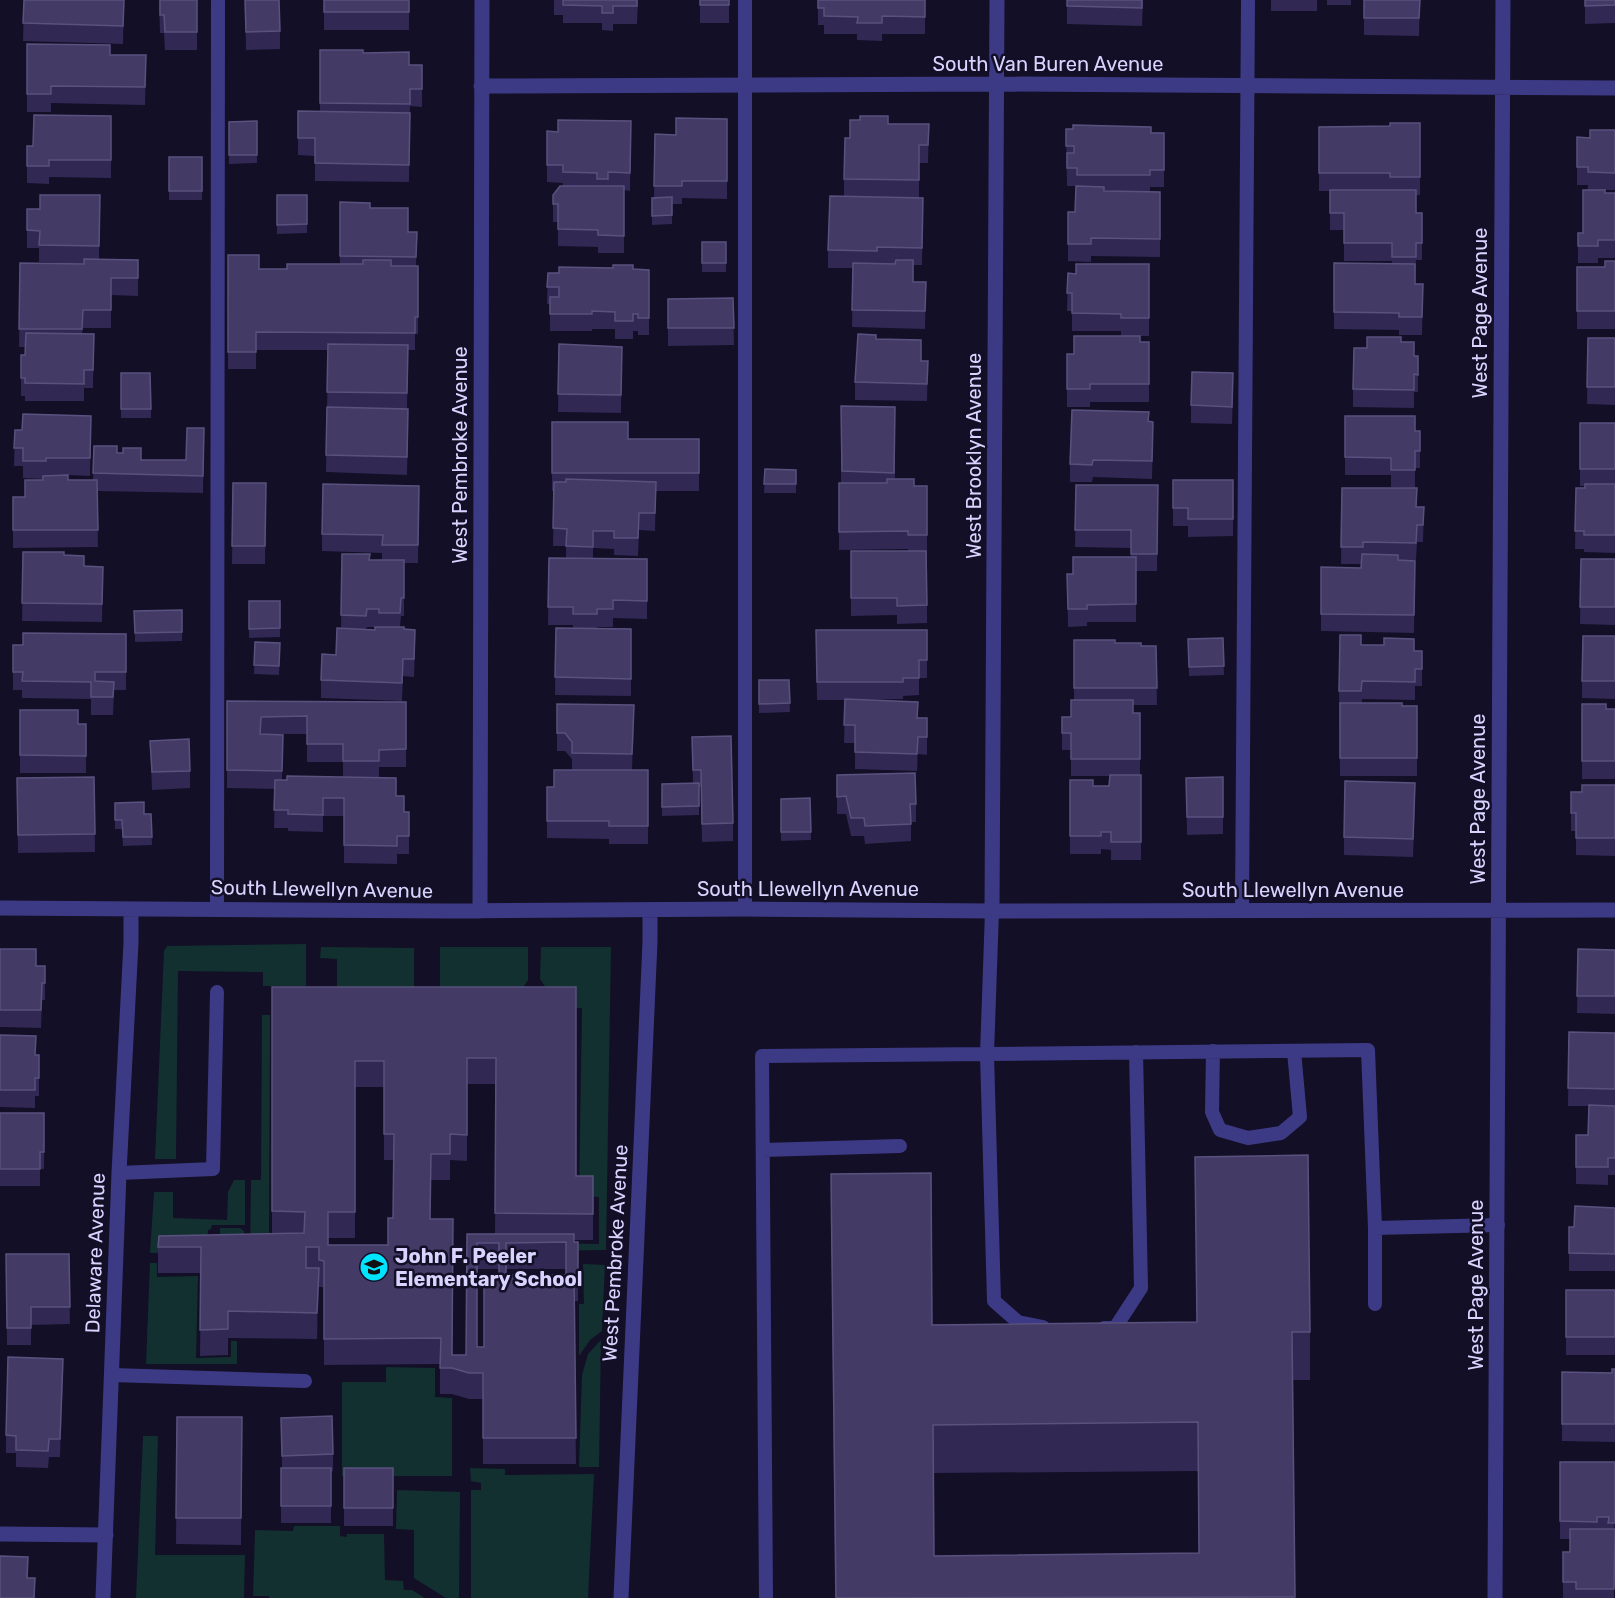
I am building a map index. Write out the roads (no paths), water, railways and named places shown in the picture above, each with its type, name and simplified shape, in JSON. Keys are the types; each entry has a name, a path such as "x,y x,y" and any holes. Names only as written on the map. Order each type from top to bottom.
{"street":[{"name":"West Pembroke Avenue","path":"480,911 482,0"},
{"name":"West Brooklyn Avenue","path":"992,911 998,0"},
{"name":"West Page Avenue","path":"1495,1598 1503,0"},
{"name":"South Van Buren Avenue","path":"481,86 997,84 1615,88"},
{"name":"South Llewellyn Avenue","path":"0,908 480,911 1615,910"},
{"name":"Delaware Avenue","path":"103,1598 131,909"},
{"name":"West Pembroke Avenue","path":"621,1598 650,910"},
{"path":"0,1534 106,1535"}],"lane":[{"path":"217,909 218,0"},
{"path":"745,0 746,909"},
{"path":"1242,911 1248,0"},
{"path":"992,911 987,1054 994,1300 1018,1322 1053,1329"},
{"path":"119,1173 213,1169 217,992"},
{"path":"766,1598 762,1056 1368,1050 1375,1228 1375,1304"},
{"path":"1213,1051 1212,1112 1220,1130 1248,1138 1281,1133 1300,1117 1294,1051"},
{"path":"1094,1328 1115,1328 1141,1288 1136,1052"},
{"path":"763,1150 900,1146"},
{"path":"1375,1228 1498,1225"},
{"path":"112,1375 305,1381"}],"place":[{"name":"John F. Peeler Elementary School","path":"374,1267"}]}
